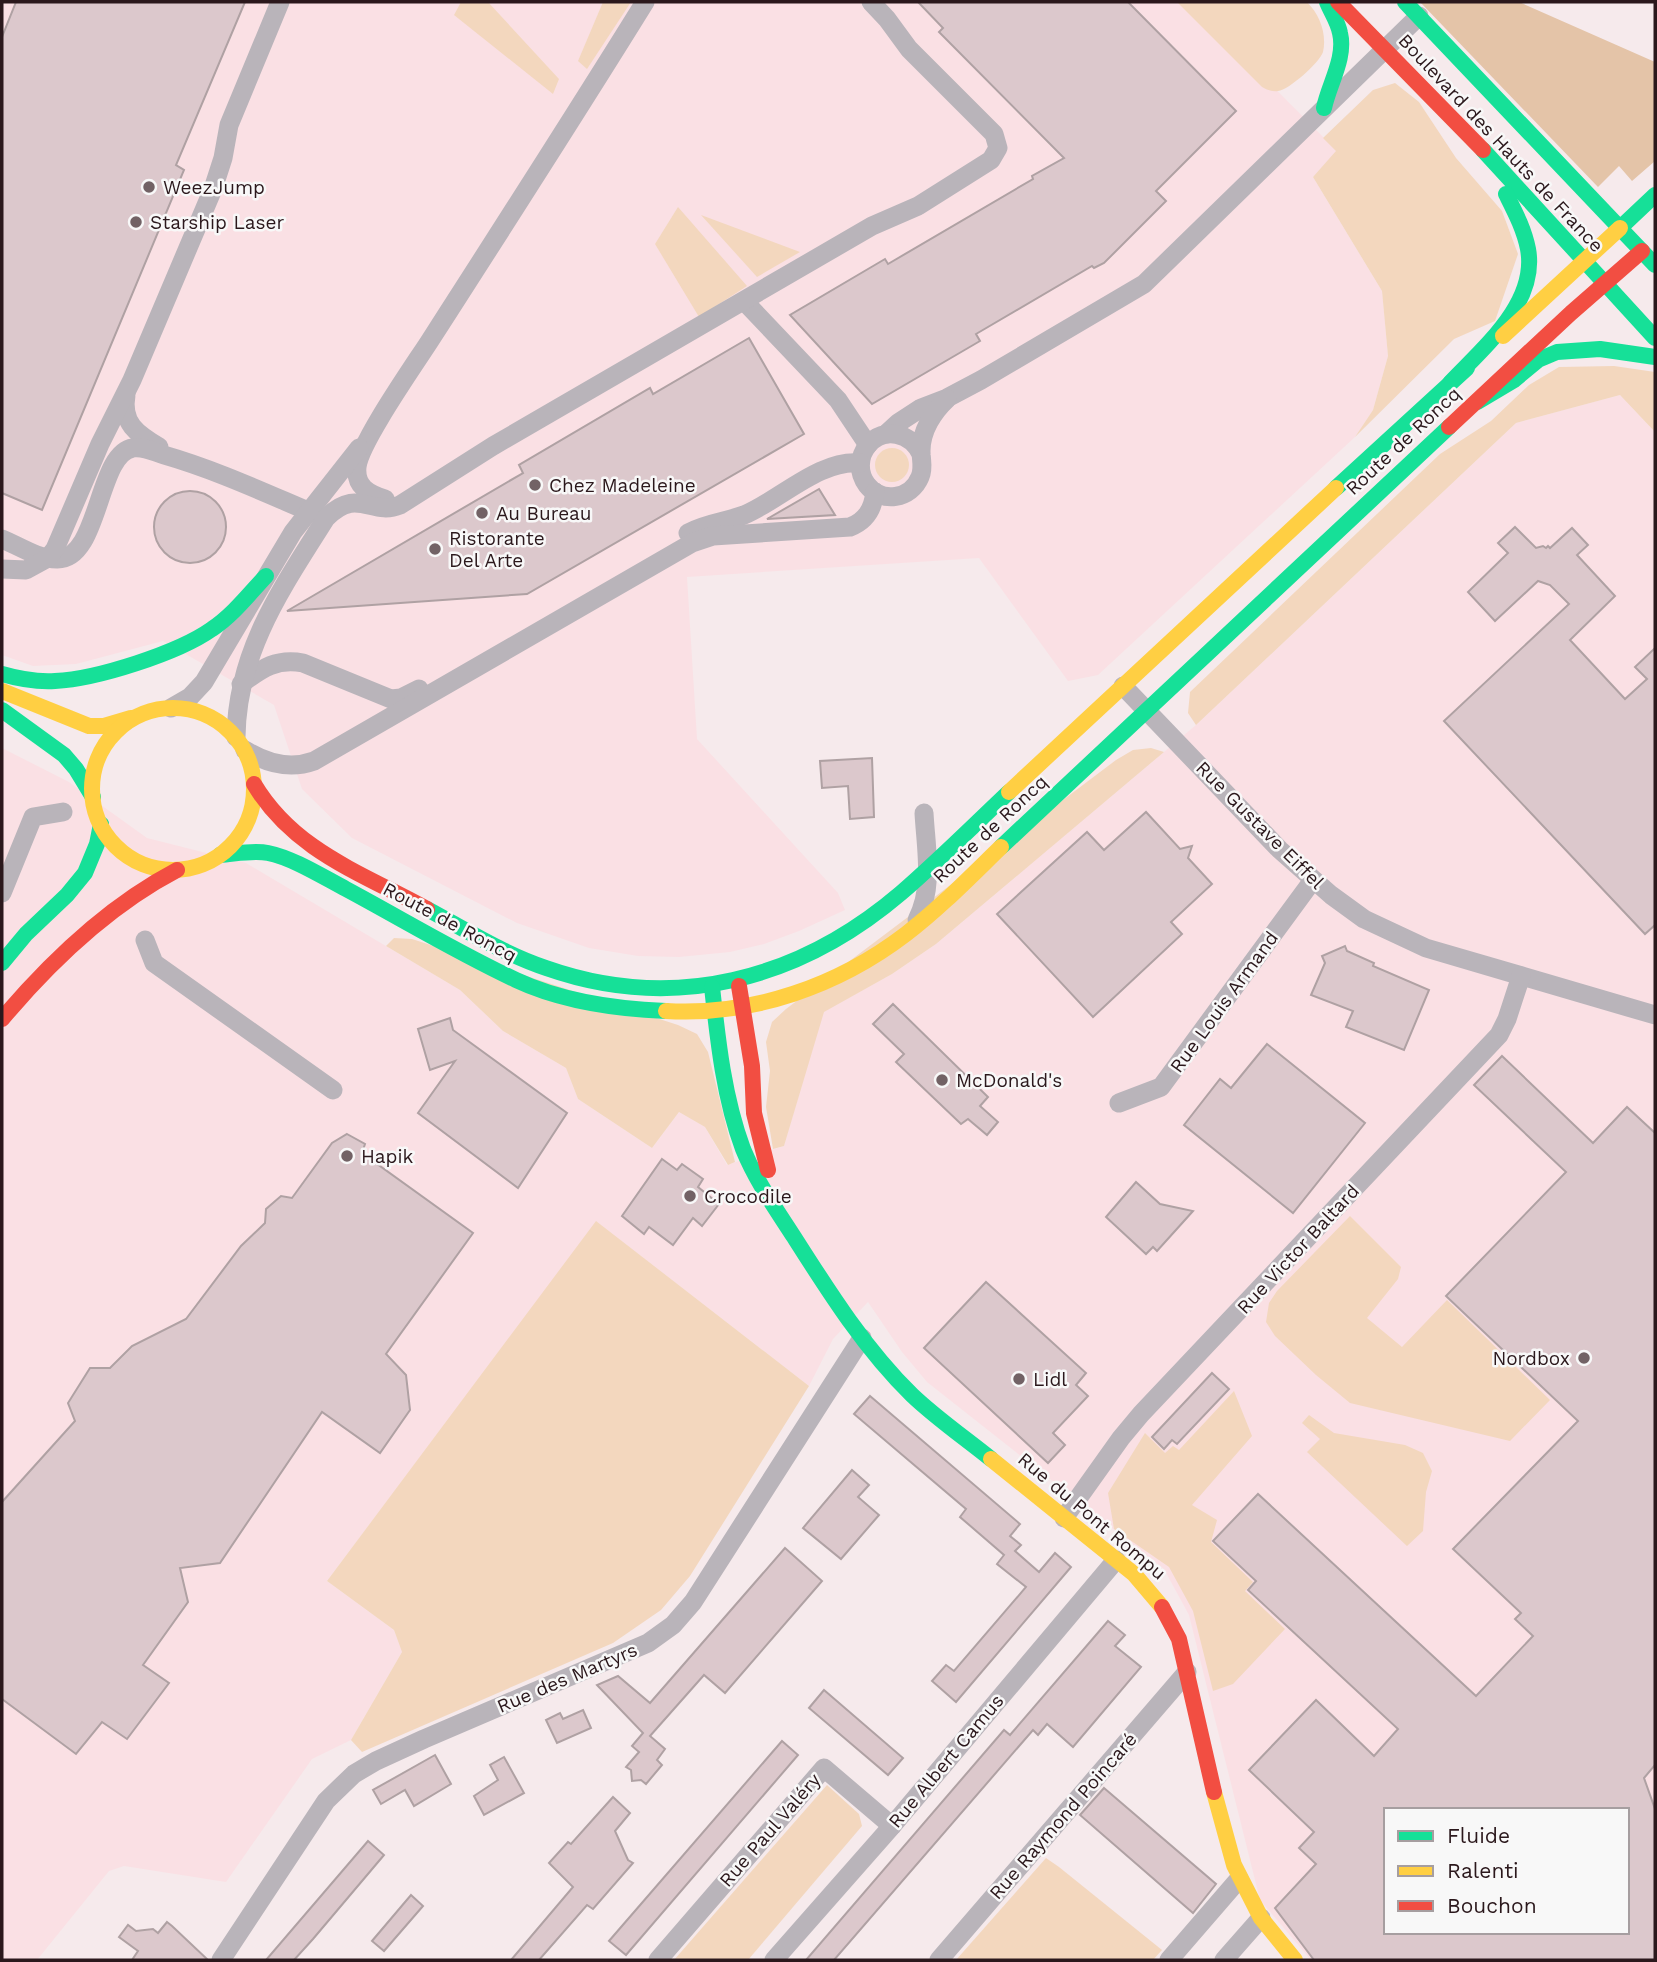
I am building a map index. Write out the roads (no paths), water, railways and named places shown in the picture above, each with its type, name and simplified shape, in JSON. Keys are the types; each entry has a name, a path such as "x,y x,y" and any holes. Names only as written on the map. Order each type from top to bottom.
{"main road":[{"path":"1324,108 1327,90 1338,60 1340,34 1327,2"},
{"name":"Boulevard des Hauts de France","path":"1339,2 1466,131 1655,338"},
{"name":"Boulevard des Hauts de France","path":"1412,9 1655,265"},
{"path":"1450,383 1512,315 1522,295 1530,262 1528,240 1521,219 1466,131"},
{"name":"Route de Roncq","path":"254,784 262,801 278,820 332,860 524,959 565,974 613,984 662,987 738,980 777,969 831,943 882,908 928,869 1655,195"},
{"name":"Boulevard des Hauts de France","path":"1604,283 1620,228"},
{"name":"Route de Roncq","path":"220,855 260,852 279,857 319,875 516,980 557,996 589,1004 639,1010 715,1009 787,996 828,981 880,953 914,928 1476,401 1655,238"},
{"path":"1584,263 1642,251"},
{"path":"1476,401 1522,374 1538,360 1554,353 1605,351 1655,357"},
{"path":"2,674 32,680 61,681 89,676 179,646 222,621 265,576"},
{"path":"2,691 89,726 113,724 147,712 171,708 192,710 211,717 240,743 251,766 254,784 253,805 246,824 235,841 220,855 200,865 177,870 145,888 59,957 2,1019"},
{"path":"2,710 64,755 76,769 93,797 101,824 114,844 132,858 153,867 177,870"},
{"path":"93,797 94,772 102,750 117,731 136,717"},
{"path":"2,963 29,930 83,878 95,855 101,824"},
{"name":"Rue du Pont Rompu","path":"738,980 752,1066 754,1113 760,1141 767,1168 795,1238"},
{"name":"Rue du Pont Rompu","path":"711,984 728,1092 743,1150 755,1176 820,1280 862,1338 894,1378 914,1397 1142,1581 1166,1612 1179,1639 1218,1812 1240,1879 1261,1918 1295,1960"}],"street":[{"path":"2,569 26,570 48,558 62,537 100,444 127,392 215,182 229,125 281,2"},
{"path":"407,500 385,499 369,493 359,484 358,462 377,426 645,2"},
{"path":"871,2 909,49 994,134 997,141 996,154 980,168 918,206 872,226 493,446 393,508 361,502 347,504 326,518 273,602 250,657 236,707 240,743 261,759 278,764 289,766 314,761 692,543 713,536 850,527 860,522 868,513 875,492"},
{"path":"241,684 267,666 289,661 303,663 391,699 401,698 699,527 753,511 833,466 864,454 898,423 921,408 947,398 1144,284 1385,48 1412,9"},
{"path":"744,300 838,400 864,454 862,477 875,492 893,497 911,490 922,474 921,454 925,429 937,408 947,398"},
{"path":"127,392 125,412 134,430 181,459"},
{"path":"171,708 190,697 204,682 265,576 308,511 377,426"},
{"path":"886,434 901,435 921,454"},
{"path":"2,540 48,558 67,558 78,550 115,462 130,448 143,448 181,459 308,511"},
{"name":"Rue Gustave Eiffel","path":"1123,686 1280,850 1313,880 1364,919 1426,948 1655,1015"},
{"path":"2,893 33,817 63,812"},
{"path":"914,928 924,903 928,869 924,813"},
{"name":"Rue Louis Armand","path":"1119,1103 1161,1087 1313,880"},
{"path":"145,940 154,963 333,1090"},
{"name":"Rue Victor Baltard","path":"1064,1518 1141,1414 1499,1035 1521,975"},
{"name":"Rue des Martyrs","path":"221,1960 327,1801 354,1774 376,1760 412,1744 636,1649 673,1625 693,1602 862,1338"},
{"name":"Rue Albert Camus","path":"774,1960 892,1826 1116,1560"},
{"name":"Rue Raymond Poincaré","path":"939,1960 1187,1672"},
{"name":"Rue Paul Valéry","path":"658,1960 824,1768 892,1826"},
{"path":"1169,1960 1240,1879"},
{"path":"1224,1960 1261,1918"}],"place":[{"name":"WeezJump","path":"149,187"},
{"name":"Starship Laser","path":"136,222"},
{"name":"Chez Madeleine","path":"535,485"},
{"name":"Au Bureau","path":"482,513"},
{"name":"Ristorante Del Arte","path":"435,549"},
{"name":"McDonald's","path":"942,1080"},
{"name":"Hapik","path":"347,1156"},
{"name":"Crocodile","path":"690,1196"},
{"name":"Nordbox","path":"1584,1358"},
{"name":"Lidl","path":"1019,1379"}]}
